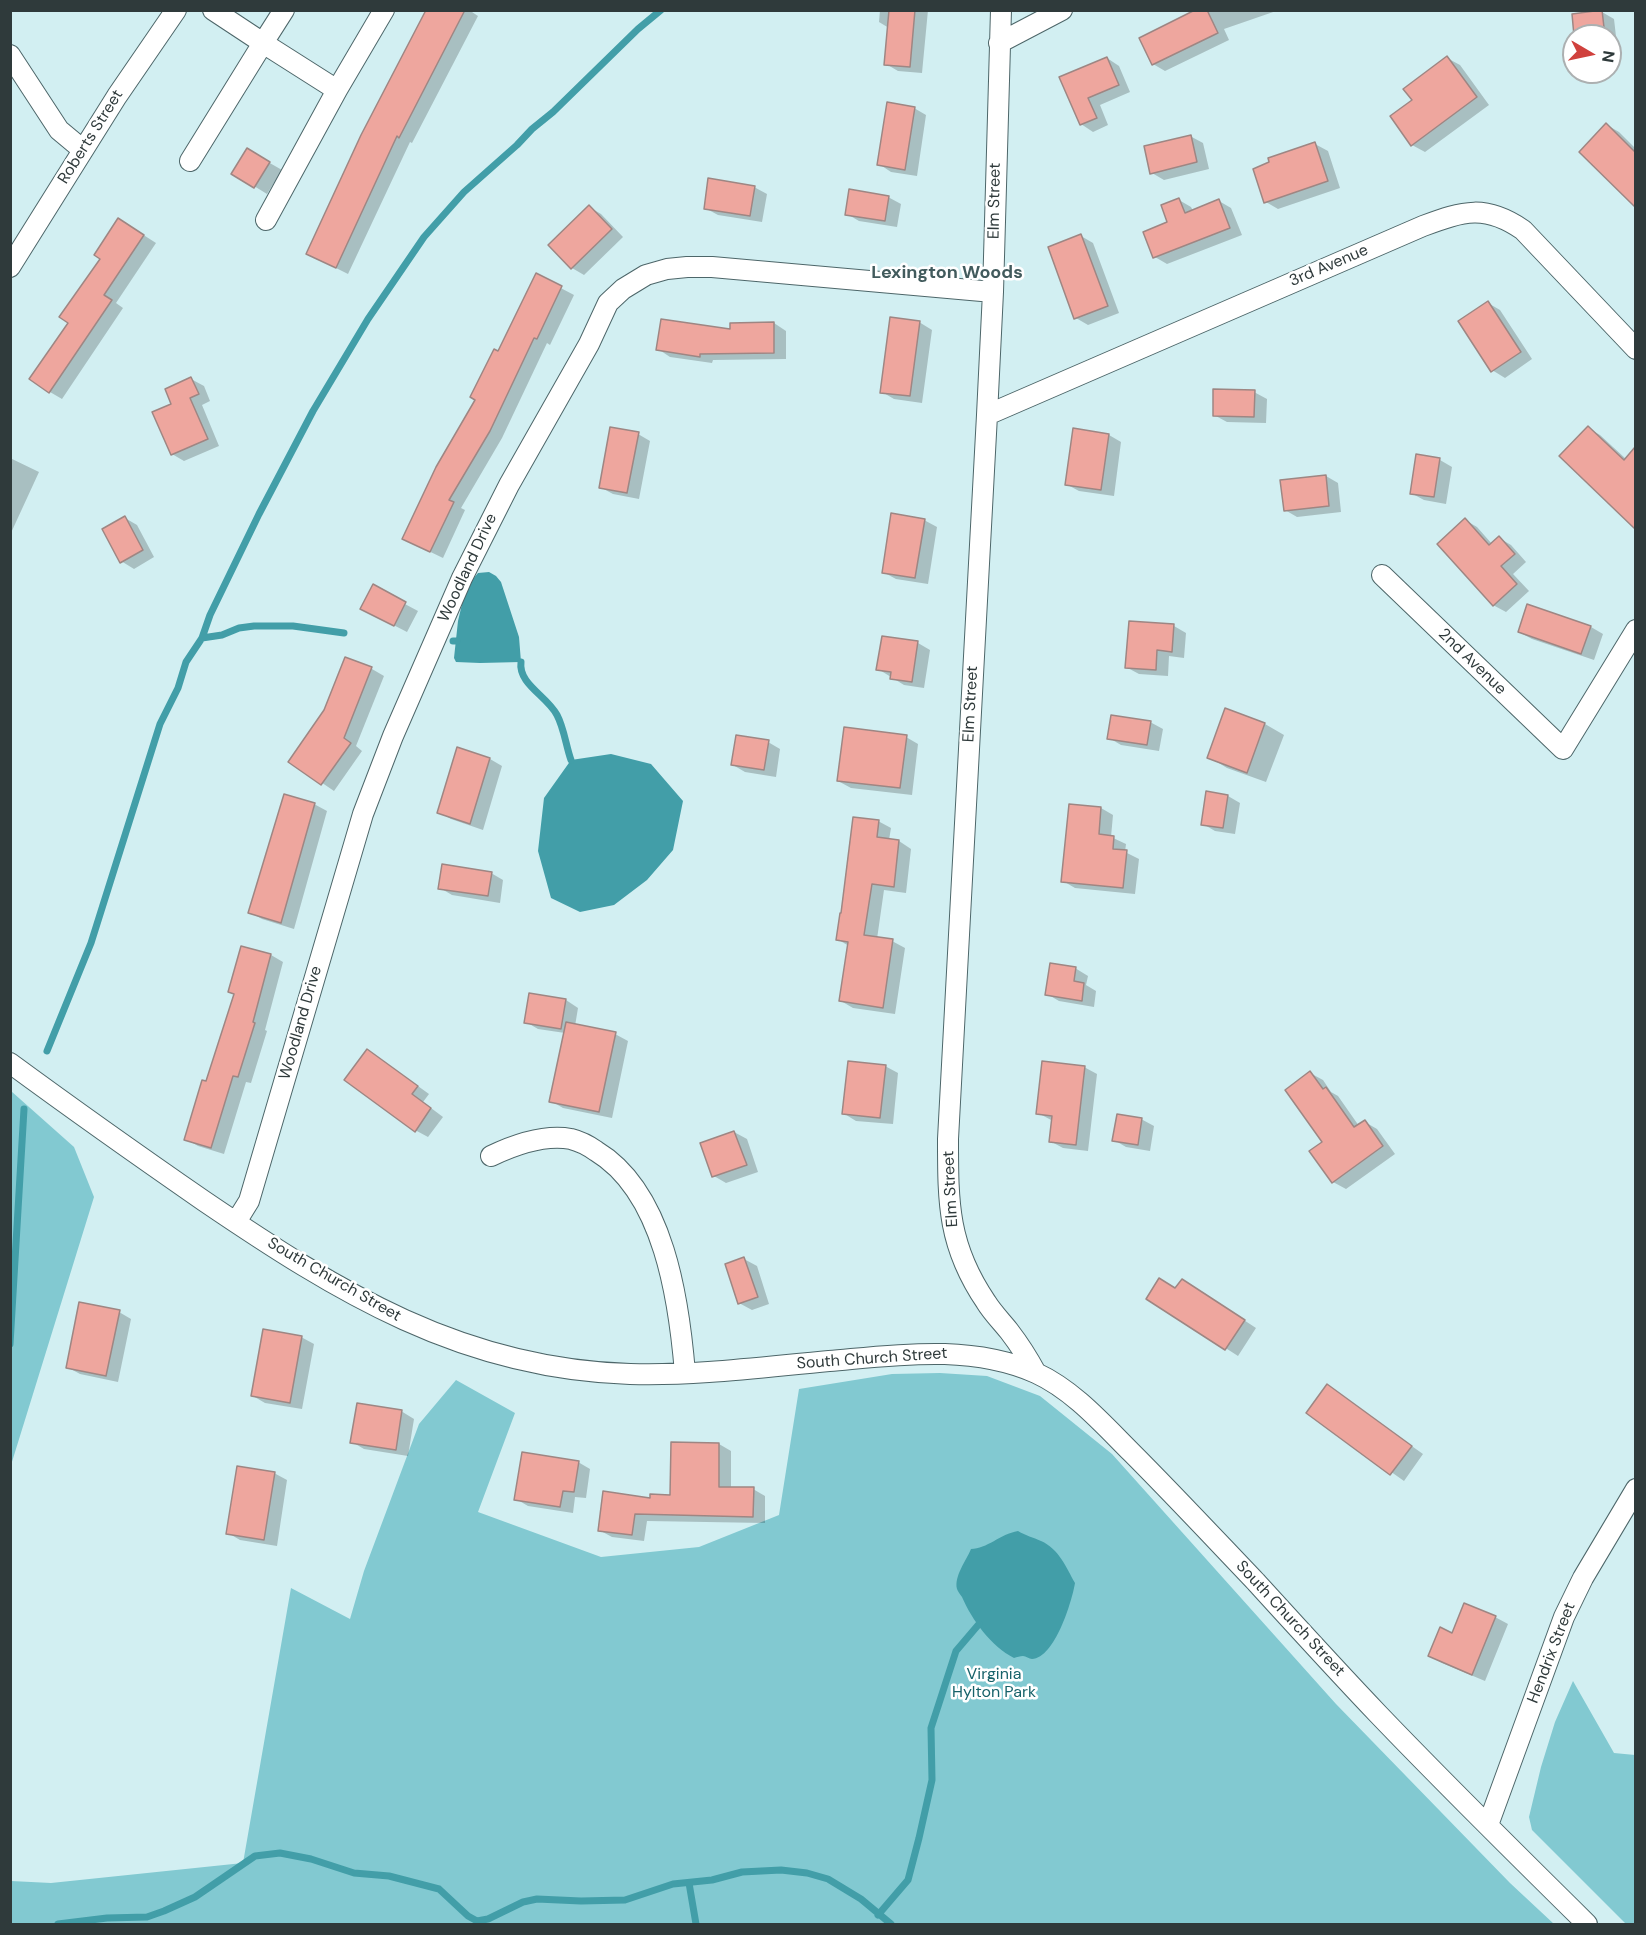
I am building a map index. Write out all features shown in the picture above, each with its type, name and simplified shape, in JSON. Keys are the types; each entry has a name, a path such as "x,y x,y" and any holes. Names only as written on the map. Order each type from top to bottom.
{"street":[{"name":"Roberts Street","path":"10,267 117,96 176,10"},
{"path":"213,10 337,90"},
{"path":"190,161 284,10"},
{"path":"266,220 384,10"},
{"name":"Elm Street","path":"1001,10 993,292 949,1115 948,1184 953,1233 966,1269 986,1303 1016,1341 1036,1373"},
{"path":"999,44 1062,10"},
{"path":"10,55 59,130 83,150"},
{"name":"3rd Avenue","path":"987,415 1423,225 1462,213 1486,212 1506,218 1523,230 1635,349"},
{"name":"Woodland Drive","path":"236,1222 249,1201 363,814 393,736 462,578 509,485 589,344 608,303 623,289 646,274 687,267 712,267 993,292"},
{"name":"2nd Avenue","path":"1382,574 1563,749 1635,630"},
{"name":"South Church Street","path":"10,1063 101,1130 314,1272 409,1323 459,1343 502,1356 591,1372 633,1374 685,1373 948,1353 994,1359 1036,1373 1068,1393 1162,1483 1380,1716 1587,1924"},
{"path":"491,1156 510,1147 530,1142 571,1139 608,1158 623,1172 636,1189 663,1246 680,1314 685,1373"},
{"name":"Hendrix Street","path":"1488,1825 1564,1617 1583,1578 1635,1489"}],"green space":[{"path":"11,1091 74,1147 94,1197 11,1465"},
{"name":"Virginia Hylton Park","path":"940,1373 987,1376 1040,1396 1112,1454 1336,1704 1510,1883 1554,1924 11,1924 11,1881 51,1883 243,1863 291,1588 350,1619 364,1571 419,1424 456,1380 515,1413 478,1512 601,1557 699,1547 779,1515 799,1389 892,1374"},
{"path":"1573,1681 1614,1753 1635,1755 1635,1924 1626,1924 1532,1830 1529,1817 1541,1767 1555,1722"}],"shaded area":[{"path":"489,572 501,582 519,637 521,662 456,662 454,658 458,621 466,587 478,573"},
{"path":"611,754 651,764 683,801 673,850 647,880 614,905 580,912 551,898 538,851 544,798 571,760"},
{"path":"1018,1531 1053,1549 1075,1583 1066,1615 1055,1639 1040,1656 1032,1659 1023,1656 1014,1658 998,1647 971,1615 957,1589 959,1574 971,1549 983,1547"}],"building":[{"path":"426,10 465,10 399,138 397,136 336,268 306,254 361,135"},
{"path":"889,10 915,10 910,67 884,65"},
{"path":"1195,10 1207,10 1218,33 1152,65 1139,38"},
{"path":"1602,10 1604,24 1573,24 1572,14"},
{"path":"1447,56 1477,97 1411,146 1390,116 1412,100 1403,89"},
{"path":"1107,57 1119,85 1088,98 1097,118 1080,125 1059,77"},
{"path":"887,102 915,107 905,170 877,165"},
{"path":"1606,123 1635,152 1635,207 1579,152"},
{"path":"1191,135 1197,162 1150,174 1144,146"},
{"path":"1315,142 1328,181 1264,203 1253,169 1269,162 1268,158"},
{"path":"247,148 270,162 254,188 231,174"},
{"path":"708,178 755,186 750,216 704,209"},
{"path":"849,189 889,196 885,221 845,215"},
{"path":"1179,198 1185,213 1219,199 1230,228 1153,258 1143,232 1167,222 1161,205"},
{"path":"589,205 612,229 571,269 548,245"},
{"path":"118,218 144,235 104,295 112,300 49,393 29,379 68,323 59,317 100,259 94,255"},
{"path":"1081,234 1108,306 1074,319 1048,247"},
{"path":"536,273 562,286 537,339 534,338 490,431 449,500 454,502 430,552 402,539 436,467 475,400 470,397 494,349 498,351"},
{"path":"1488,301 1521,352 1491,372 1458,321"},
{"path":"890,317 920,321 910,396 880,393"},
{"path":"661,319 730,329 730,323 774,322 774,353 700,354 700,357 656,350"},
{"path":"191,377 199,394 190,398 208,439 171,455 152,412 171,404 165,389"},
{"path":"1213,389 1255,390 1254,417 1213,416"},
{"path":"1588,426 1624,460 1635,447 1635,529 1559,456"},
{"path":"610,427 639,432 627,493 599,488"},
{"path":"1073,428 1109,434 1101,490 1065,485"},
{"path":"1416,454 1440,458 1434,497 1410,494"},
{"path":"1326,475 1329,506 1284,511 1280,480"},
{"path":"891,513 925,519 915,578 882,573"},
{"path":"125,516 143,550 120,563 102,529"},
{"path":"1465,518 1489,545 1499,536 1515,554 1501,566 1517,584 1493,606 1437,544"},
{"path":"373,584 406,602 394,626 360,609"},
{"path":"1527,604 1591,626 1581,654 1518,632"},
{"path":"1129,621 1174,624 1172,652 1157,650 1156,670 1125,668"},
{"path":"882,636 918,641 912,682 890,679 891,672 876,670"},
{"path":"345,657 372,667 344,738 351,743 321,785 288,762 324,710"},
{"path":"1225,708 1265,723 1247,773 1207,758"},
{"path":"1111,715 1151,721 1147,745 1107,739"},
{"path":"844,727 907,735 900,788 837,781"},
{"path":"736,735 769,740 764,770 731,765"},
{"path":"457,747 490,758 470,824 437,813"},
{"path":"1206,791 1228,795 1223,828 1201,825"},
{"path":"284,794 315,803 281,923 248,913"},
{"path":"1069,804 1101,807 1099,834 1114,836 1113,849 1127,850 1123,888 1061,882"},
{"path":"853,817 879,820 877,837 899,840 894,887 872,884 864,935 893,939 883,1008 839,1001 848,942 836,940"},
{"path":"442,864 492,872 488,896 438,889"},
{"path":"241,946 271,954 253,1022 255,1023 238,1077 233,1076 211,1148 184,1140 202,1080 206,1081 234,994 228,992"},
{"path":"1050,963 1076,967 1074,981 1084,983 1082,1001 1045,995"},
{"path":"529,993 566,999 561,1029 524,1023"},
{"path":"566,1022 616,1032 599,1112 549,1102"},
{"path":"367,1049 418,1086 412,1094 431,1108 415,1132 344,1080"},
{"path":"848,1061 886,1065 880,1118 842,1114"},
{"path":"1042,1061 1085,1066 1076,1145 1049,1142 1052,1116 1036,1114"},
{"path":"1310,1071 1323,1089 1326,1087 1354,1127 1365,1120 1383,1146 1332,1183 1309,1151 1322,1142 1285,1090"},
{"path":"1117,1114 1142,1118 1138,1145 1112,1141"},
{"path":"734,1131 747,1165 712,1177 700,1143"},
{"path":"744,1257 758,1297 738,1304 725,1264"},
{"path":"1159,1278 1175,1288 1182,1279 1245,1320 1225,1350 1146,1299"},
{"path":"79,1302 120,1310 106,1376 66,1368"},
{"path":"263,1329 302,1336 290,1403 251,1396"},
{"path":"1327,1384 1412,1446 1390,1475 1306,1413"},
{"path":"357,1403 402,1410 396,1450 350,1443"},
{"path":"671,1442 719,1443 719,1487 754,1487 753,1517 635,1514 632,1535 598,1531 603,1491 650,1498 650,1494 670,1495"},
{"path":"522,1452 579,1461 574,1492 563,1491 560,1507 514,1500"},
{"path":"237,1466 275,1472 264,1540 226,1534"},
{"path":"1464,1603 1496,1616 1472,1675 1428,1656 1440,1627 1452,1633"}],"waterway":[{"path":"47,1051 91,943 160,724 178,688 186,662 202,638 210,615 259,514 313,411 368,319 424,237 464,192 661,10"},
{"path":"202,638 254,626 293,626 344,633"},
{"path":"521,662 521,670 528,683 557,715 571,760"},
{"path":"10,1344 24,1109"},
{"path":"878,1915 908,1880 932,1780 931,1728 956,1651 979,1624"},
{"path":"58,1924 107,1918 147,1917 195,1897 255,1856 280,1853 311,1859 354,1873 389,1876 439,1889 468,1916 477,1921 488,1919 523,1902 537,1899 625,1900 673,1884 712,1880 742,1872 781,1870 807,1873 828,1879 861,1899 891,1924"},
{"path":"689,1883 696,1924"}],"district":[{"name":"Lexington Woods","path":"947,273"}]}
